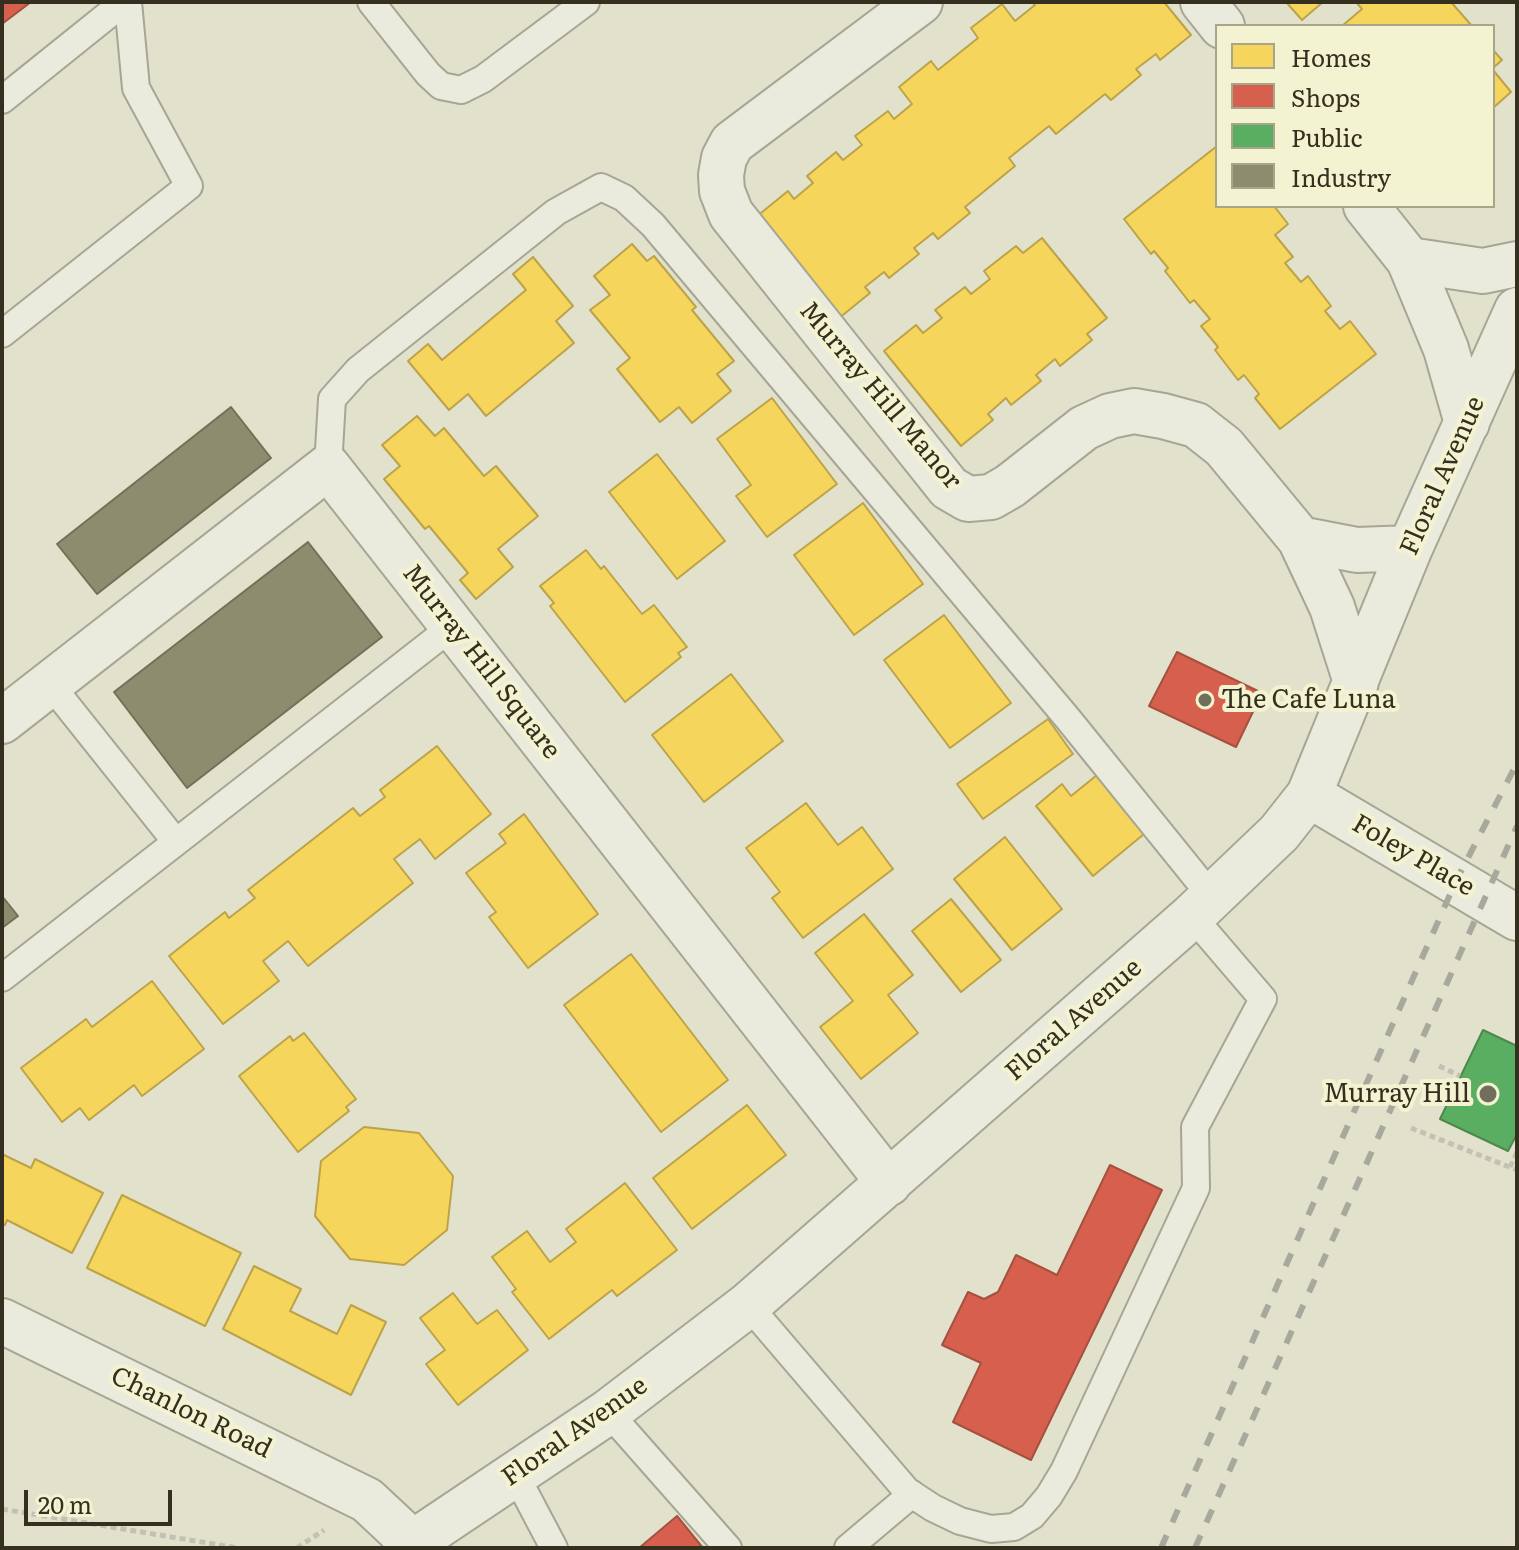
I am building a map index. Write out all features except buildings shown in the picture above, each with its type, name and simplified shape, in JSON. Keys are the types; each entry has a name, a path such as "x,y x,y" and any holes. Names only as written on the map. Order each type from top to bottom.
{"street":[{"name":"Murray Hill Manor","path":"920,2 732,143 724,158 721,175 722,191 731,214 949,488 968,499 991,497 1010,486 1084,428 1110,416 1134,411 1196,425 1224,447 1300,539 1332,607 1356,682"},
{"path":"1203,2 1220,24"},
{"path":"1368,208 1409,260 1446,349 1467,423"},
{"path":"1409,260 1483,271 1517,264"},
{"name":"Floral Avenue","path":"412,1546 608,1412 748,1305 1202,907 1279,833 1309,795 1410,548 1517,310"},
{"path":"2,721 328,467"},
{"name":"Murray Hill Square","path":"328,467 889,1183"},
{"path":"1300,539 1357,550 1410,548"},
{"name":"Foley Place","path":"1309,795 1517,918"},
{"name":"Chanlon Road","path":"2,1321 367,1500 412,1546"}],"lane":[{"path":"2,100 126,2"},
{"path":"2,334 189,186 136,88 126,2"},
{"path":"371,2 428,74 441,86 461,90 483,79 586,2"},
{"path":"328,467 332,399 358,370 556,212 601,187 624,198 653,225 1069,720 1202,907 1263,999 1195,1127 1196,1188 1064,1471 1032,1516 1014,1527 991,1529 960,1521 912,1494 748,1305"},
{"path":"2,978 453,626"},
{"path":"50,684 176,842"},
{"path":"608,1412 728,1548"},
{"path":"515,1474 554,1548"},
{"path":"848,1548 912,1494"}],"path":[{"path":"1439,1066 1460,1076"},
{"path":"1411,1128 1517,1170"},
{"path":"1510,1167 1517,1152"},
{"path":"2,1509 238,1548"}],"railway":[{"path":"1161,1548 1456,881 1517,763"},
{"path":"1195,1548 1517,826"}],"place":[{"name":"The Cafe Luna","path":"1205,700"},
{"name":"Murray Hill","path":"1488,1094"}]}
